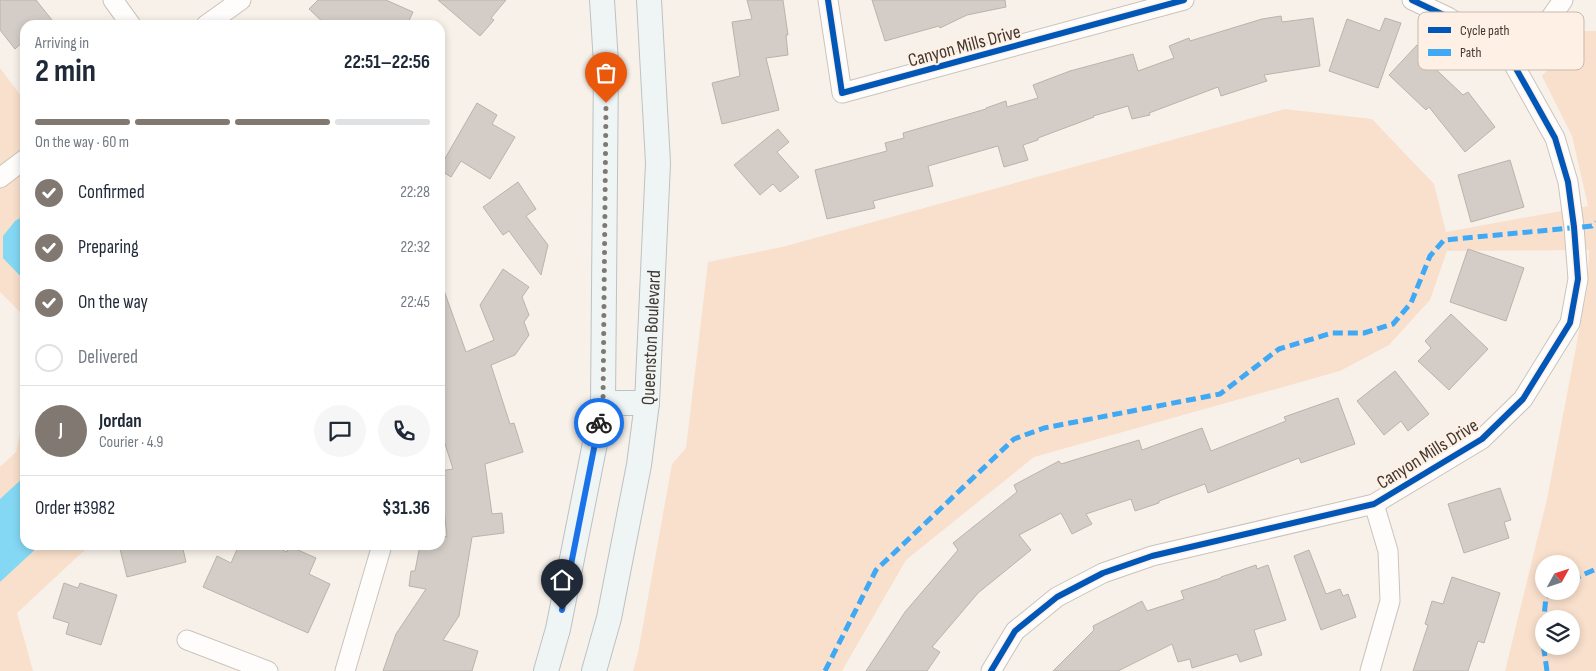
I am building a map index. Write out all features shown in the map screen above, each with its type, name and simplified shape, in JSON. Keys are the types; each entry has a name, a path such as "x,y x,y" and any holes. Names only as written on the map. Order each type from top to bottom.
{"main road":[{"path":"546,671 558,629 603,403 606,63 602,0"},
{"name":"Queenston Boulevard","path":"594,671 609,618 632,503 647,403 658,163 649,0"},
{"path":"603,403 647,403"}],"street":[{"path":"113,0 127,20"},
{"path":"213,20 241,0"},
{"name":"Canyon Mills Drive","path":"828,0 842,93 1184,0"},
{"name":"Canyon Mills Drive","path":"1412,0 1437,12"},
{"path":"1555,12 1563,0"},
{"name":"Canyon Mills Drive","path":"991,671 1015,630 1057,598 1104,574 1152,556 1374,504 1482,439 1523,399 1570,324 1578,279 1568,182 1555,138 1517,70"},
{"path":"0,178 20,163"},
{"path":"1370,671 1390,601 1388,551 1374,504"},
{"path":"345,671 381,550"},
{"path":"187,640 268,671"}],"shaded area":[{"path":"1584,31 1596,31 1596,671 1505,671 1547,499 1588,284 1589,250 1447,251 1430,300 1389,345 1340,371 1034,457 906,560 842,671 633,671 638,653 672,464 686,448 708,262 782,247 1285,109 1372,119 1434,184 1446,232 1588,206 1572,136 1542,76 1547,70 1584,70"},
{"path":"0,68 20,94 20,312 0,292"},
{"path":"20,433 20,550 85,550 17,613 33,671 0,671 0,467 16,452"}],"water":[{"path":"20,218 20,276 3,258 3,236 15,221"},
{"path":"20,481 20,550 35,550 0,582 0,499"}],"building":[{"path":"0,0 36,0 52,20 20,20 20,44 15,49 0,30"},
{"path":"318,0 386,0 413,12 409,20 321,20 309,9"},
{"path":"438,0 506,0 491,18 494,20 480,36"},
{"path":"747,0 783,0 788,35 786,35 788,55 766,58 779,110 722,124 712,83 740,76 732,22 752,19"},
{"path":"872,0 1005,0 1006,7 967,15 940,28 939,26 885,41"},
{"path":"1281,16 1282,22 1313,18 1320,66 1264,75 1267,81 1221,96 1218,87 1149,113 1150,115 1132,119 1128,106 1093,116 1023,145 1028,160 1004,167 998,146 928,166 933,186 873,201 875,208 827,219 815,170 887,151 885,143 904,138 903,133 986,109 1006,101 1007,107 1038,98 1033,85 1070,71 1133,54 1138,71 1174,58 1169,46 1189,38 1190,41 1262,19"},
{"path":"1385,18 1401,23 1378,88 1329,71 1347,19 1380,31"},
{"path":"1417,45 1418,70 1437,70 1463,95 1468,92 1495,127 1465,152 1429,107 1426,110 1389,75"},
{"path":"477,103 497,115 492,124 515,137 490,179 461,161 451,177 445,173 445,158"},
{"path":"778,129 789,142 777,152 799,177 780,192 773,184 760,195 734,165"},
{"path":"1510,160 1524,207 1471,222 1458,175"},
{"path":"518,182 536,209 526,216 548,245 541,275 509,231 503,235 483,207"},
{"path":"1468,249 1524,268 1506,321 1450,302"},
{"path":"503,269 529,287 522,297 529,315 524,322 529,335 515,355 491,365 510,424 514,423 523,452 485,464 492,514 502,513 504,533 472,537 459,616 443,640 478,651 472,671 383,671 396,634 426,589 409,586 411,571 415,571 419,550 445,550 445,536 447,537 445,470 453,469 445,444 445,293 466,352 494,340 480,305"},
{"path":"1451,314 1488,349 1449,390 1418,361 1431,348 1425,341"},
{"path":"1395,371 1429,414 1408,431 1401,421 1384,435 1357,401"},
{"path":"1338,398 1355,444 1301,463 1299,458 1208,493 1205,484 1135,511 1131,499 1086,514 1092,524 1072,534 1061,513 1019,535 1031,550 978,593 932,647 940,652 927,671 866,671 905,612 958,550 953,543 1017,492 1014,485 1059,461 1061,464 1139,440 1142,450 1202,428 1211,451 1286,421 1284,417"},
{"path":"1500,488 1511,520 1504,522 1509,538 1464,553 1448,504"},
{"path":"120,550 183,550 186,562 127,577"},
{"path":"237,550 283,550 287,552 288,550 298,550 316,558 309,574 330,584 308,633 203,587 217,556 231,563"},
{"path":"1309,550 1326,594 1340,589 1343,596 1348,594 1356,617 1321,630 1294,556"},
{"path":"1256,565 1257,569 1268,565 1286,620 1254,630 1262,655 1240,662 1237,654 1192,668 1190,659 1178,662 1172,644 1118,671 1053,671 1094,630 1093,626 1142,601 1147,611 1184,599 1181,591"},
{"path":"1452,577 1500,593 1484,643 1478,641 1468,671 1413,671 1428,625 1425,624 1432,601 1443,604"},
{"path":"64,583 78,588 80,583 117,595 101,645 66,634 69,623 53,618"}],"marked path":[{"path":"825,671 876,570 1014,439 1044,428 1220,394 1279,349 1332,333 1364,333 1393,324 1411,303 1430,256 1444,240 1592,226 1596,222"},
{"path":"1580,576 1596,569"},
{"path":"1546,600 1542,636 1547,671"}],"cycle path":[{"path":"828,0 842,93 1184,0"},
{"path":"1412,0 1437,12"},
{"path":"991,671 1015,631 1057,597 1103,573 1152,556 1374,504 1482,439 1523,399 1570,323 1578,279 1568,182 1555,138 1517,70"}],"way so far":[{"path":"599,423 603,403 606,103"}],"route":[{"path":"562,610 599,423"}]}
